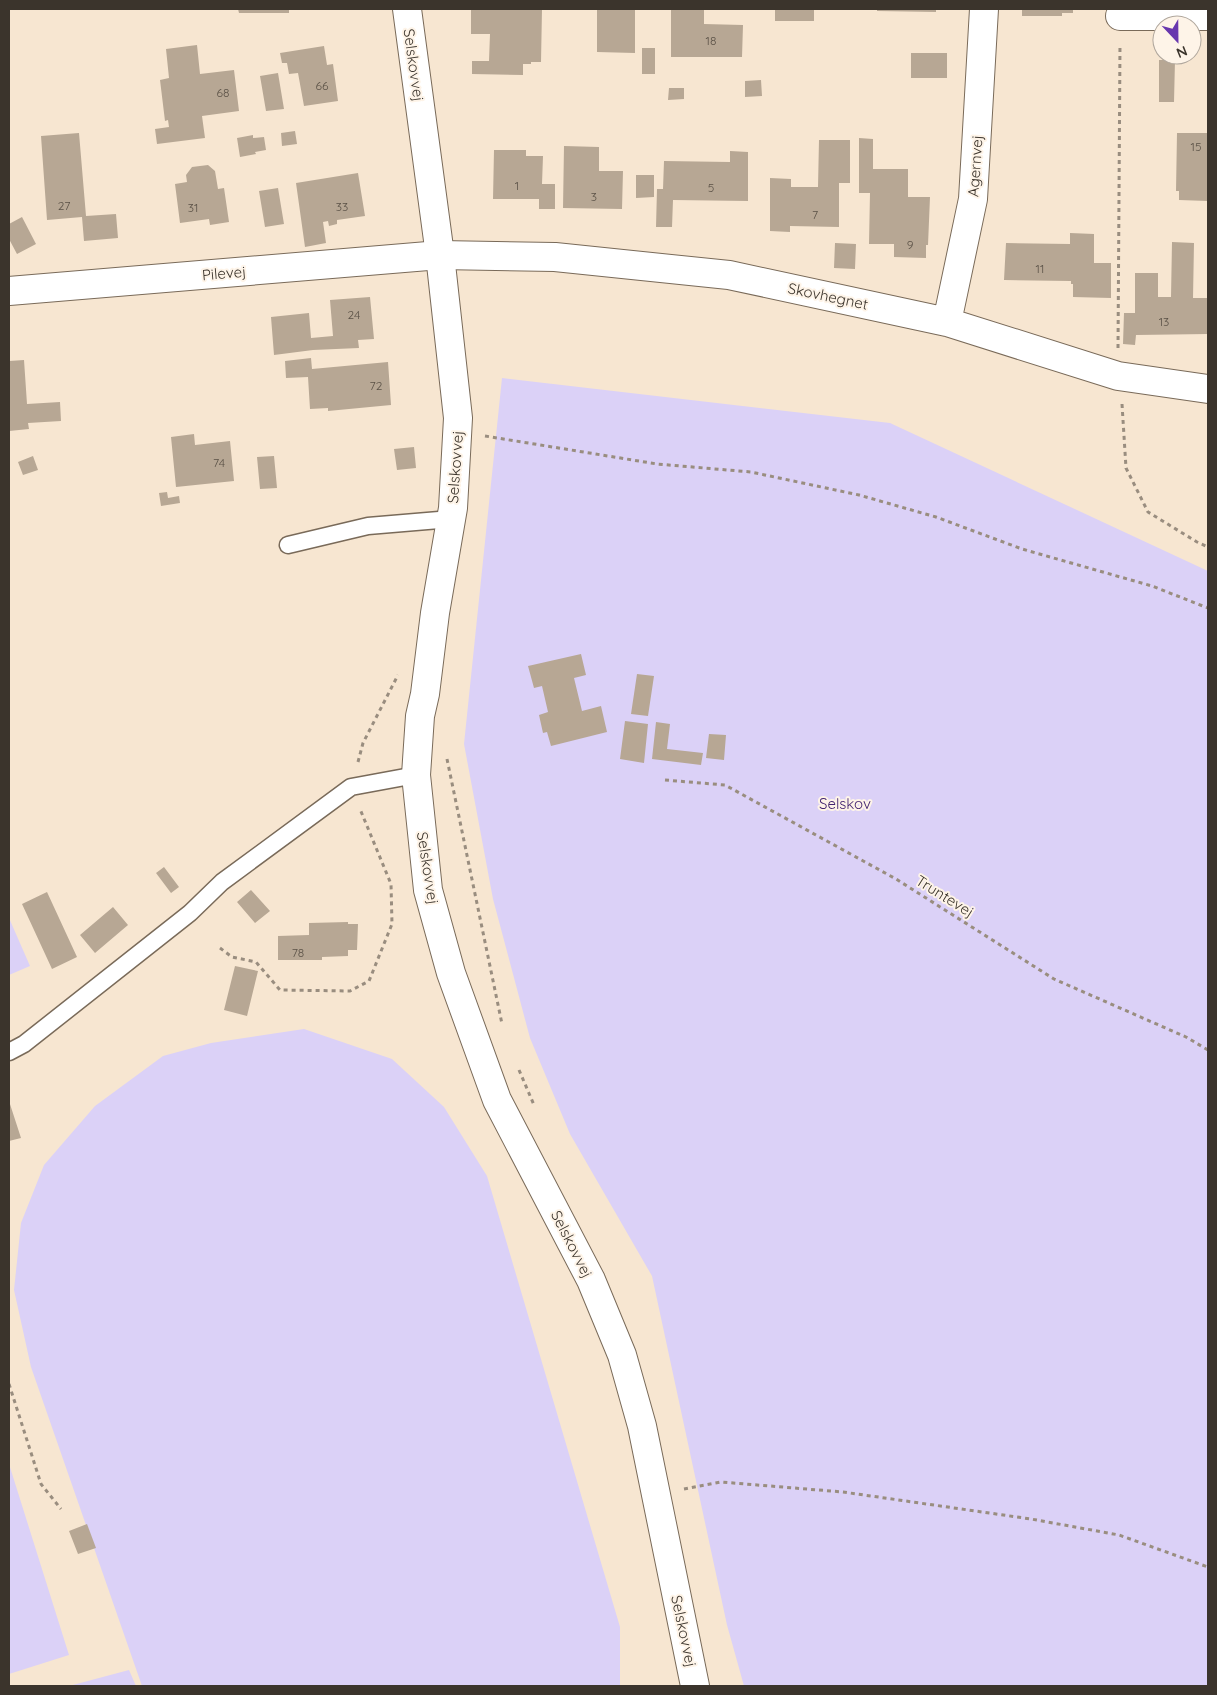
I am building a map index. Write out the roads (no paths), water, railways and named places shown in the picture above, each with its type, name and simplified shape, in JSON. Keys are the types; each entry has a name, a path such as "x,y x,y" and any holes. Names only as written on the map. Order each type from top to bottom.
{"street":[{"name":"Selskovvej","path":"407,9 440,255 458,418 451,520 435,613 426,694 420,716 416,776 428,890 451,973 497,1100 591,1280 622,1355 642,1426 695,1686"},
{"name":"Agernvej","path":"947,322 973,199 984,9"},
{"path":"1120,16 1208,16"},
{"name":"Pilevej","path":"9,291 440,255"},
{"name":"Skovhegnet","path":"440,255 555,257 729,275 947,322 1118,376 1208,389"}],"lane":[{"path":"288,546 368,526 451,520"},
{"path":"9,1052 24,1044 182,919 222,882 351,787 416,776"}],"park label":[{"name":"Selskov","path":"845,803"}]}
